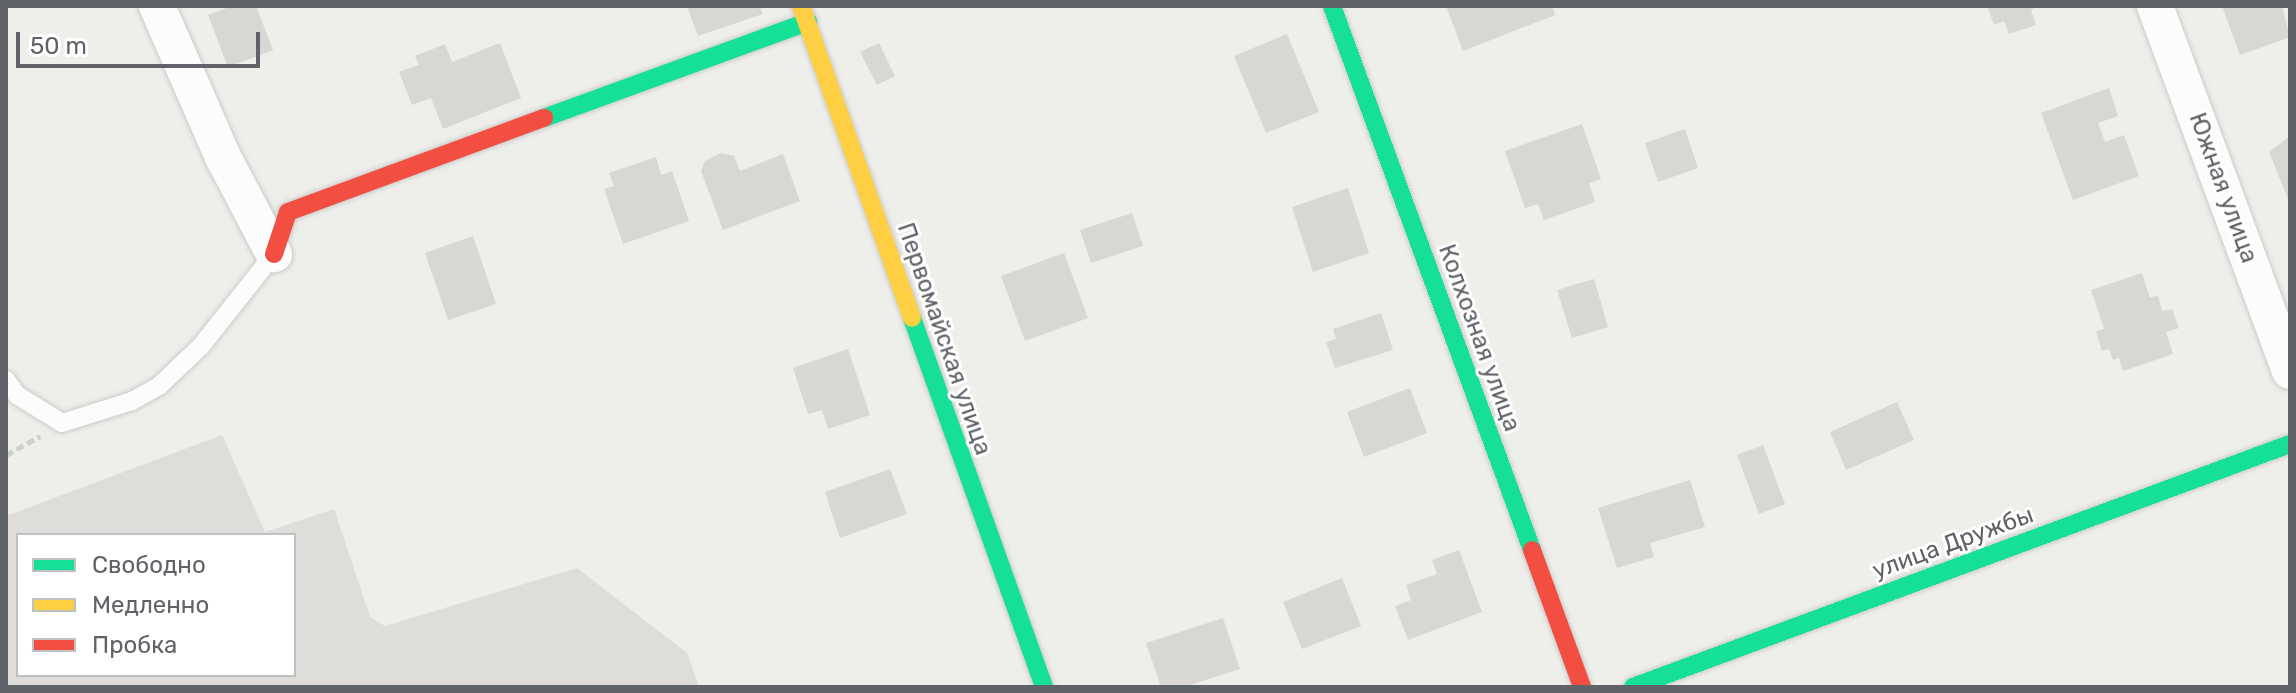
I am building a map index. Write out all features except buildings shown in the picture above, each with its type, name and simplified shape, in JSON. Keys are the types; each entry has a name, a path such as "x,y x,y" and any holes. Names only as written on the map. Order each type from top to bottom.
{"street":[{"path":"157,6 223,157 274,254"},
{"name":"Колхозная улица","path":"1332,6 1582,687"},
{"name":"Южная улица","path":"2155,6 2290,371"},
{"path":"274,254 288,212 804,14"},
{"name":"Первомайская улица","path":"804,14 1044,687"},
{"name":"улица Дружбы","path":"1633,687 2290,444"}],"lane":[{"path":"6,380 17,395 62,423 132,401 159,386 201,346 274,254"}],"shaded area":[{"path":"222,435 265,532 334,509 370,617 385,626 577,568 687,653 699,687 6,687 6,516"}],"traffic: fast":[{"path":"1332,6 1532,550"},
{"path":"544,118 808,22"},
{"path":"912,318 1044,687"},
{"path":"1633,687 2290,444"}],"traffic: slow":[{"path":"801,6 912,318"}],"traffic: jam":[{"path":"274,254 288,212 544,118"},
{"path":"1532,550 1582,687"}]}
